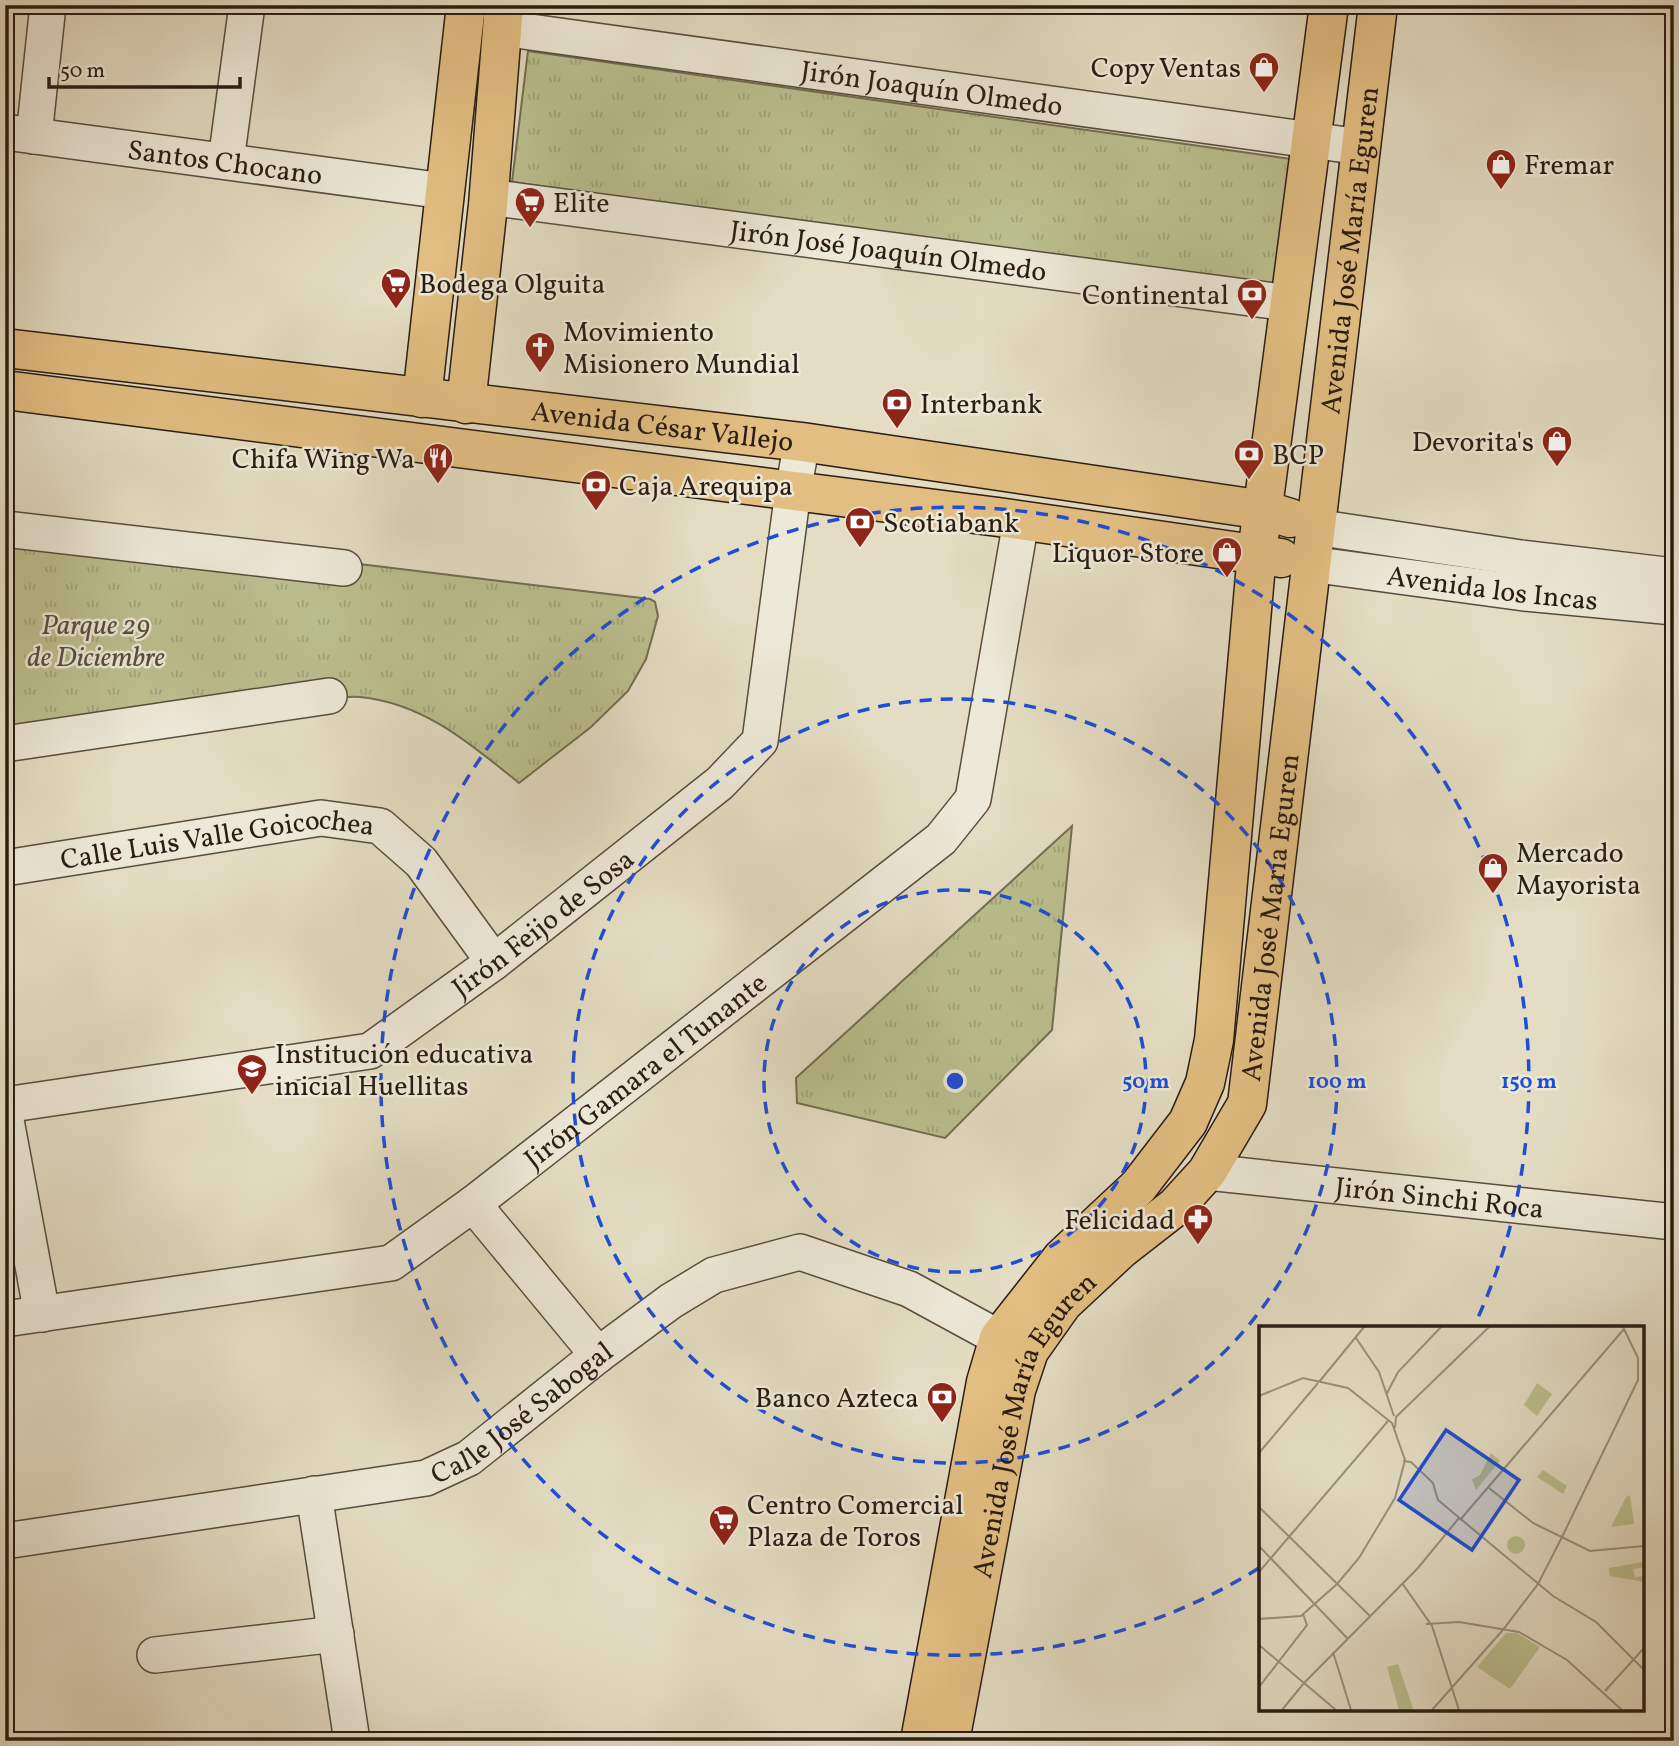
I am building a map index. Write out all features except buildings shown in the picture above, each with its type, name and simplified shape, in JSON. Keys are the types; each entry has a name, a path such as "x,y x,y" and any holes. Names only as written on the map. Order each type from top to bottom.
{"main road":[{"path":"422,398 466,5"},
{"name":"Avenida José María Eguren","path":"920,1741 986,1382 999,1338 1062,1258 1138,1187 1188,1122 1205,1083 1214,1040 1258,553 1329,5"},
{"name":"Avenida José María Eguren","path":"950,1741 1016,1390 1029,1351 1063,1303 1121,1249 1175,1207 1207,1172 1247,1104 1378,5"},
{"path":"466,404 488,197 503,17"},
{"name":"Avenida César Vallejo","path":"5,348 802,442 1264,510 1315,527"},
{"name":"Avenida César Vallejo","path":"5,390 1021,521 1258,553 1310,564"}],"street":[{"path":"19,134 48,5"},
{"path":"226,161 247,5"},
{"name":"Jirón Joaquín Olmedo","path":"503,17 1361,147"},
{"name":"Santos Chocano","path":"19,134 444,191"},
{"name":"Jirón José Joaquín Olmedo","path":"488,197 1289,303"},
{"path":"418,443 422,398"},
{"path":"462,449 466,404"},
{"name":"Jirón Feijo de Sosa","path":"5,1105 370,1051 494,962 720,783 760,741 802,442"},
{"name":"Jirón Gamara el Tunante","path":"5,1319 391,1263 473,1204 941,839 973,799 1021,521"},
{"name":"Avenida los Incas","path":"1315,527 1521,558 1674,576"},
{"path":"5,529 344,568"},
{"name":"Avenida los Incas","path":"1310,564 1524,593 1674,607"},
{"path":"5,744 329,696"},
{"name":"Calle Luis Valle Goicochea","path":"5,868 321,818 380,825 421,862 494,962"},
{"path":"5,1115 42,1314"},
{"name":"Jirón Sinchi Roca","path":"1207,1172 1674,1222"},
{"path":"473,1204 598,1355"},
{"name":"Calle José Sabogal","path":"5,1541 426,1478 469,1458 598,1355 671,1301 714,1275 800,1252 909,1289 999,1338"},
{"path":"314,1494 352,1741"},
{"path":"155,1656 336,1633"}],"green space":[{"path":"528,51 1291,159 1274,293 512,182"},
{"name":"Parque 29 de Diciembre","path":"5,537 351,563 650,599 655,602 658,616 646,659 628,691 591,727 519,783 465,741 426,717 383,701 360,697 328,698 5,746"},
{"path":"1072,826 1052,1030 945,1138 797,1103 796,1078"}],"place":[{"name":"Copy Ventas","path":"1264,94"},
{"name":"Fremar","path":"1501,191"},
{"name":"Elite","path":"530,229"},
{"name":"Bodega Olguita","path":"396,310"},
{"name":"Continental","path":"1252,321"},
{"name":"Movimiento Misionero Mundial","path":"540,374"},
{"name":"Interbank","path":"897,430"},
{"name":"Devorita's","path":"1557,468"},
{"name":"BCP","path":"1249,481"},
{"name":"Chifa Wing Wa","path":"438,485"},
{"name":"Caja Arequipa","path":"596,512"},
{"name":"Scotiabank","path":"860,549"},
{"name":"Liquor Store","path":"1227,579"},
{"name":"Mercado Mayorista","path":"1493,895"},
{"name":"Institución educativa inicial Huellitas","path":"252,1096"},
{"name":"Felicidad","path":"1198,1246"},
{"name":"Banco Azteca","path":"942,1424"},
{"name":"Centro Comercial Plaza de Toros","path":"724,1547"}]}
